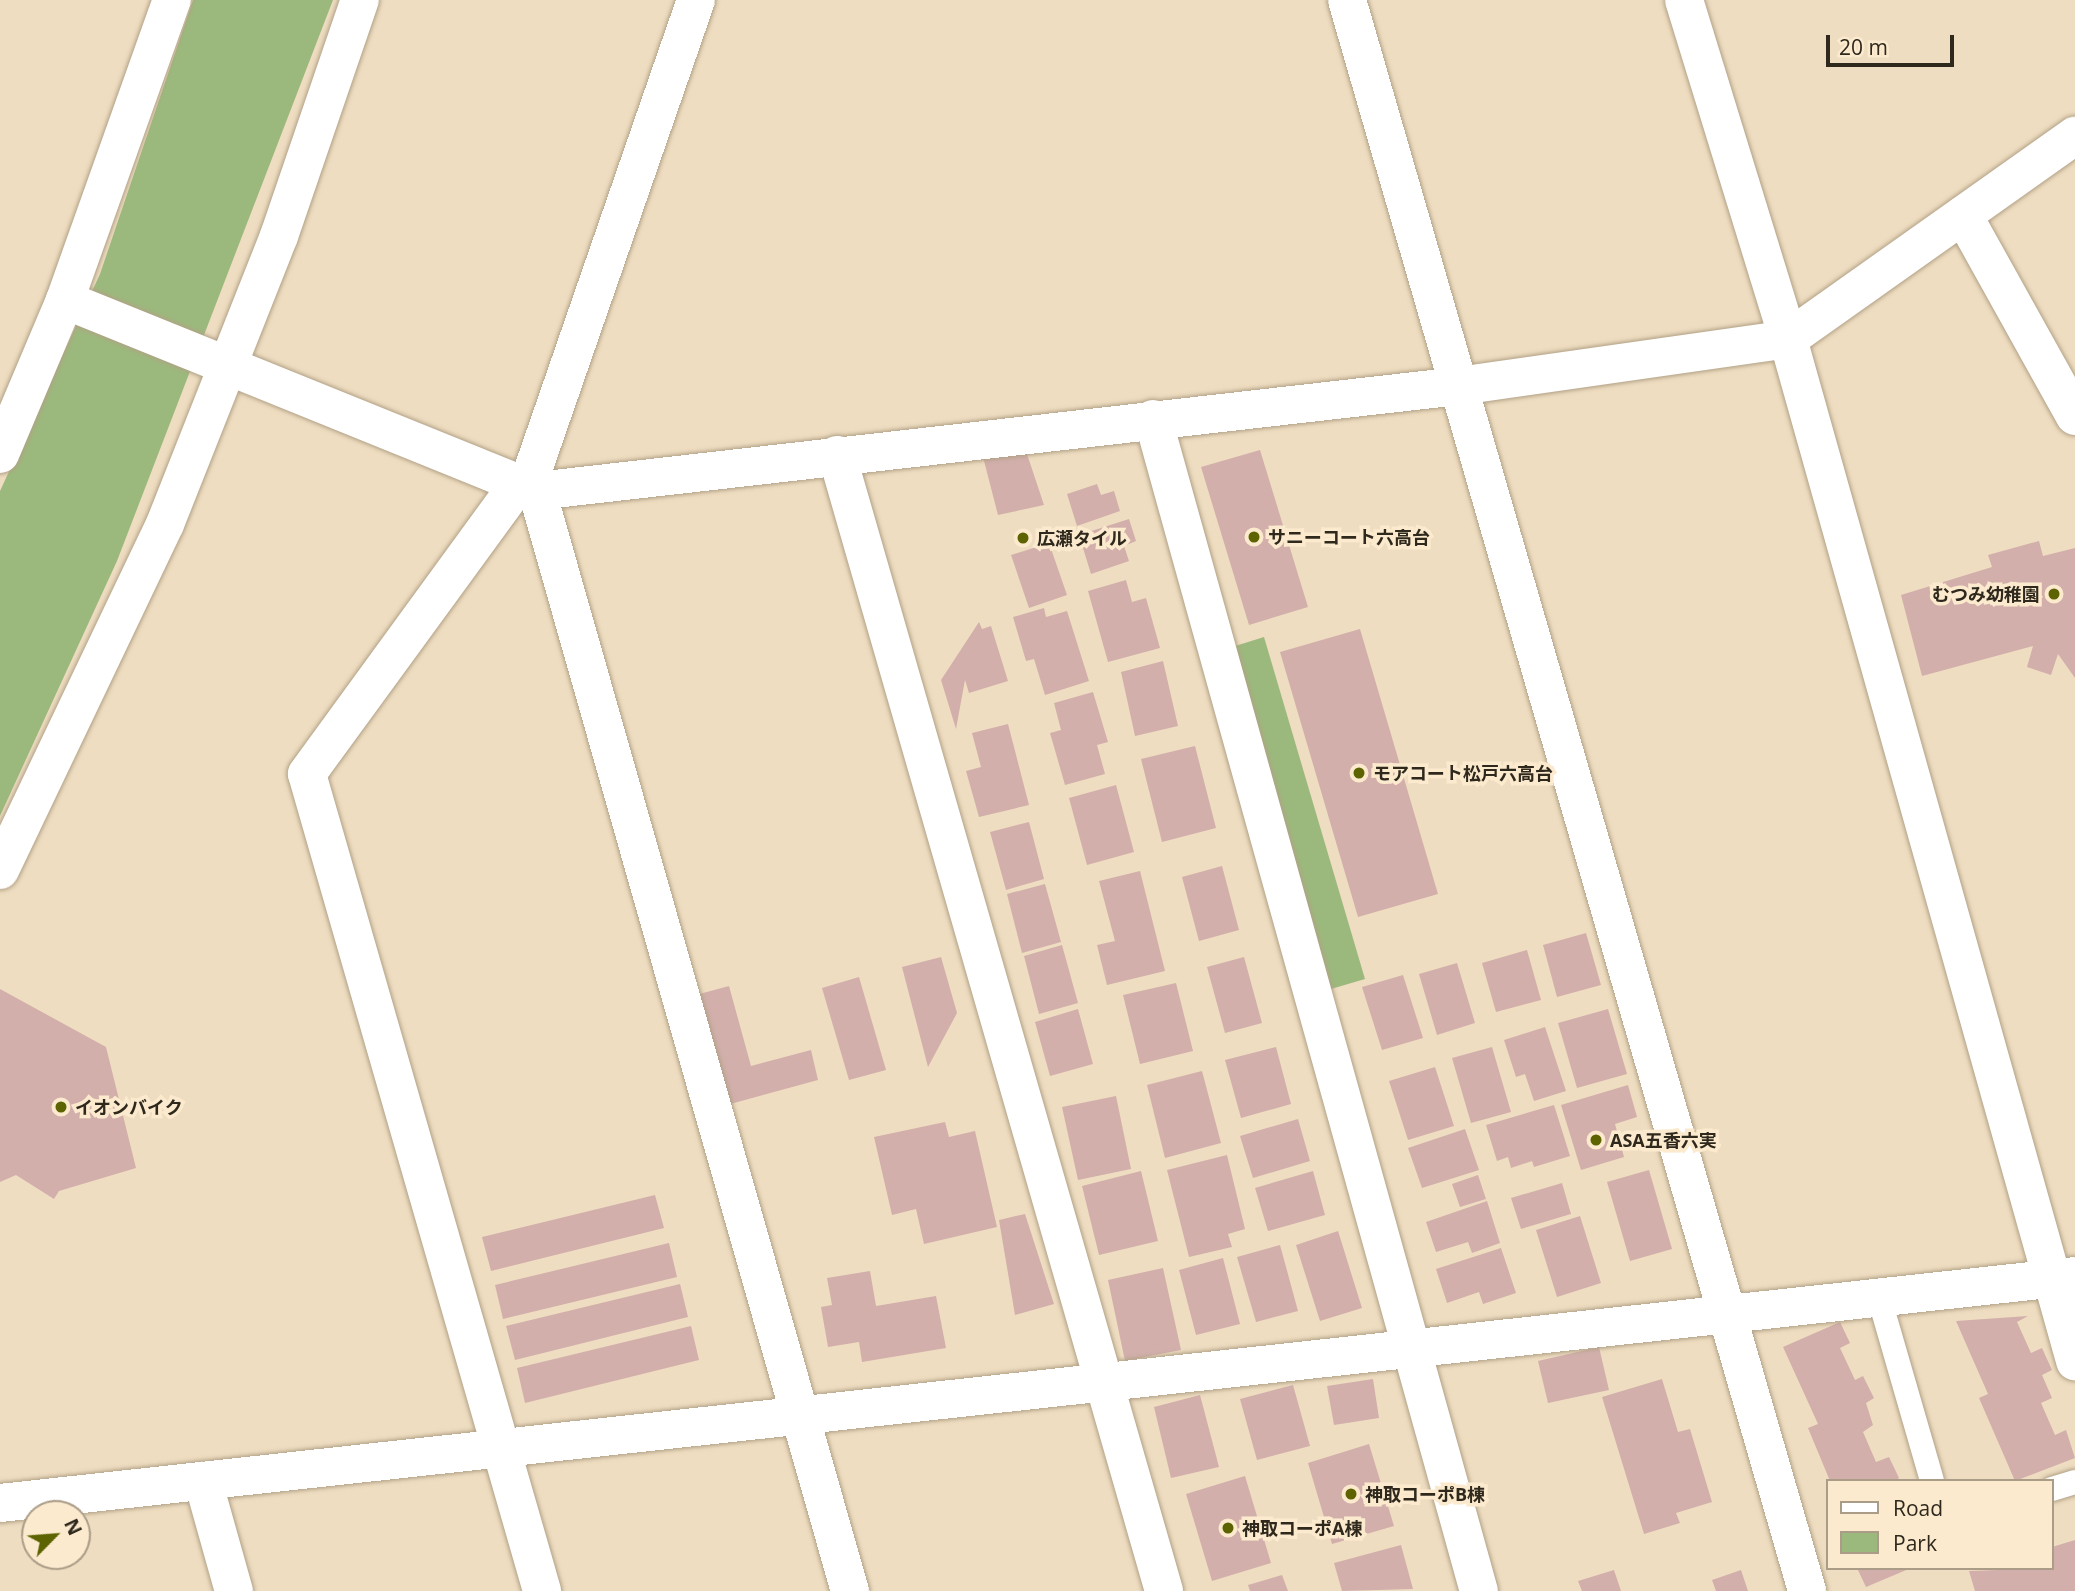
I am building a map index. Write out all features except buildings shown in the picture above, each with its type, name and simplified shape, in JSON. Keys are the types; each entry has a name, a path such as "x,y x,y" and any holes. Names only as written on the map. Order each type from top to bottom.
{"street":[{"path":"0,453 65,300 172,0"},
{"path":"0,870 102,663 230,366 360,0"},
{"path":"542,1591 307,774 527,487 696,0"},
{"path":"1347,0 1807,1591"},
{"path":"1684,0 1788,339 2063,1277 2075,1360"},
{"path":"65,300 527,487 1459,386 1788,339 2075,136"},
{"path":"1963,215 2075,416"},
{"path":"1153,419 1479,1591"},
{"path":"837,455 1164,1591"},
{"path":"527,487 850,1591"},
{"path":"0,1503 2063,1277"},
{"path":"203,1481 234,1591"}],"lane":[{"path":"1879,1297 1931,1479"},
{"path":"2054,1488 2075,1482"}],"green space":[{"path":"193,0 333,0 117,561 0,816 0,491 100,274"},
{"path":"1264,637 1365,979 1331,989 1232,647"}],"place":[{"name":"サニーコート六高台","path":"1254,537"},
{"name":"広瀬タイル","path":"1023,538"},
{"name":"むつみ幼稚園","path":"2054,594"},
{"name":"モアコート松戸六高台","path":"1359,773"},
{"name":"イオンバイク","path":"61,1107"},
{"name":"ASA五香六実","path":"1596,1140"},
{"name":"神取コーポB棟","path":"1351,1494"},
{"name":"神取コーポA棟","path":"1228,1528"}]}
